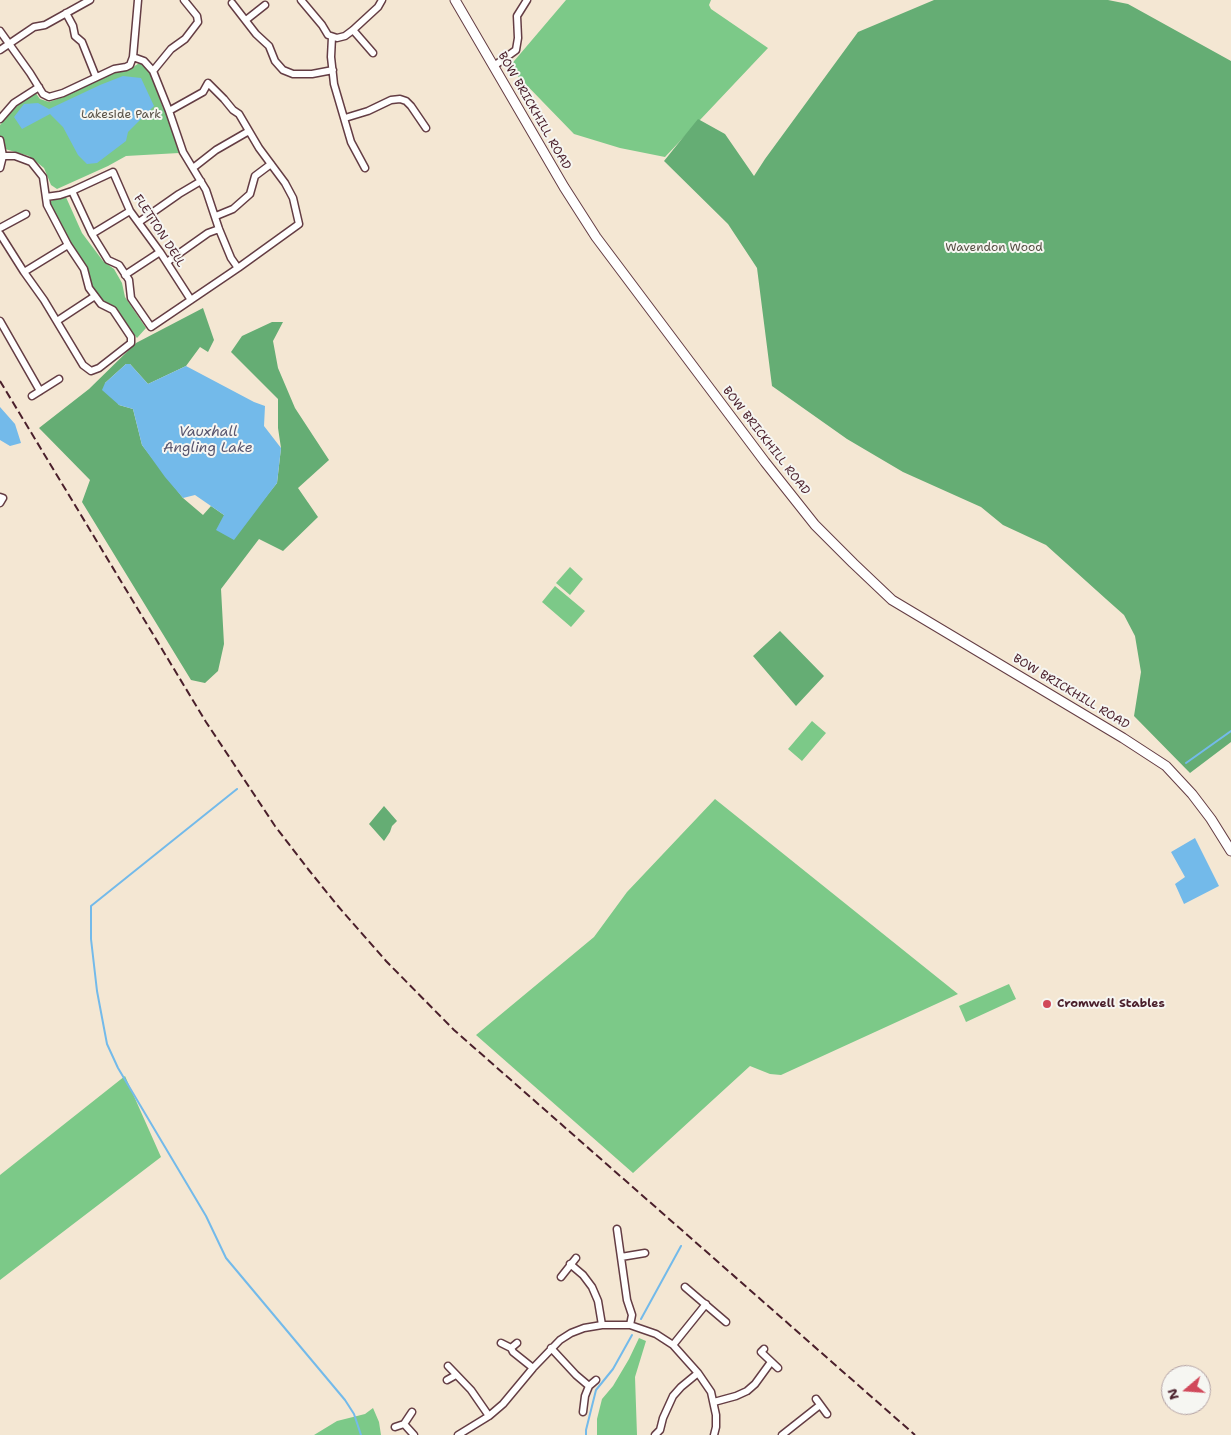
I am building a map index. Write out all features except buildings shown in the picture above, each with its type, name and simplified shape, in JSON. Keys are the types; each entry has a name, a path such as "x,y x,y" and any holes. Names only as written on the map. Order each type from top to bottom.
{"street":[{"path":"0,50 34,27 46,25 90,0"},
{"path":"0,32 43,94 49,98 64,93 114,69 130,65 138,0"},
{"path":"153,71 171,49 185,39 198,22 197,16 184,0"},
{"path":"301,0 328,35 332,37 345,36 378,7 382,0"},
{"name":"BOW BRICKHILL ROAD","path":"455,0 596,237 815,525 892,600 1123,738 1166,766 1192,794 1211,819 1231,851"},
{"path":"494,66 516,50 518,38 517,16 527,0"},
{"path":"232,3 268,46 275,61 283,70 294,74 312,74 333,70"},
{"path":"246,20 265,5"},
{"path":"66,12 73,26 75,36 82,42 96,77"},
{"path":"353,30 369,51"},
{"path":"332,37 334,84 351,142 365,168"},
{"path":"132,57 144,61 153,71 183,152 206,190 219,229 238,268"},
{"path":"46,198 60,196 72,191 92,234 108,260 119,265 129,280 131,298 151,327 299,224 293,198 285,182 271,164 239,114 232,110 224,98 208,83 203,92 169,111"},
{"path":"0,119 14,103 39,87"},
{"path":"345,118 368,112 391,100 400,98 411,106 426,128"},
{"path":"193,168 216,150 249,131"},
{"path":"0,140 3,156 0,168"},
{"path":"0,234 57,321 83,365 91,371 98,368 131,343 132,337 112,310 101,304 89,288 84,269 68,245 48,205 43,177 31,162 15,156 3,156"},
{"path":"216,216 233,209 250,194 255,176 271,164"},
{"name":"FLETTON DELL","path":"72,191 113,172 130,210 191,300"},
{"path":"139,222 201,181"},
{"path":"92,234 130,210"},
{"path":"0,228 26,214"},
{"path":"166,262 208,233 219,229"},
{"path":"24,272 68,245"},
{"path":"125,275 160,252"},
{"path":"57,321 95,296"},
{"path":"0,321 40,390"},
{"path":"32,396 59,379"},
{"path":"0,496 3,498 0,503"},
{"path":"617,1229 632,1315 630,1325"},
{"path":"621,1257 645,1254"},
{"path":"561,1277 576,1258"},
{"path":"570,1264 583,1275 592,1287 598,1302 602,1325"},
{"path":"685,1287 726,1322"},
{"path":"673,1345 706,1304"},
{"path":"461,1434 489,1416 503,1404 551,1348 571,1333 584,1328 602,1325 630,1325 656,1334 673,1345 698,1373 711,1392 714,1402 716,1427 714,1435"},
{"path":"501,1343 511,1348 513,1352 532,1368"},
{"path":"511,1348 517,1343"},
{"path":"551,1348 589,1386"},
{"path":"764,1349 761,1352 778,1368"},
{"path":"714,1402 747,1392 771,1362"},
{"path":"448,1366 471,1390 489,1416"},
{"path":"654,1435 660,1430 673,1396 681,1386 698,1373"},
{"path":"447,1380 456,1375"},
{"path":"583,1412 585,1396 589,1386 596,1380"},
{"path":"782,1435 818,1402 827,1414"},
{"path":"395,1427 404,1424 412,1412"},
{"path":"654,1416 663,1418"},
{"path":"404,1424 414,1435"}],"green space":[{"path":"566,0 711,0 709,5 711,9 768,48 665,157 620,148 574,134 509,67"},
{"name":"Wavendon Wood","path":"934,0 1108,0 1128,4 1231,61 1231,742 1190,773 1134,716 1141,672 1135,636 1124,615 1046,545 1003,525 981,507 903,472 847,439 772,386 757,268 728,224 664,161 698,119 725,134 754,176 858,32"},
{"name":"Lakeside Park","path":"141,62 147,65 166,112 179,153 126,156 57,189 51,185 44,168 29,156 5,149 0,136 0,125 12,110 35,92 40,99 49,102 66,96 114,71 130,69"},
{"path":"65,195 82,233 103,261 114,269 122,283 125,297 146,328 137,338 110,306 91,289 49,202"},
{"path":"203,308 214,340 208,352 200,347 186,366 148,384 130,364 126,364 105,383 119,405 133,409 142,445 183,498 203,515 211,506 224,515 260,504 277,483 281,448 278,428 278,399 231,352 242,336 272,322 283,322 273,341 278,368 295,408 329,460 298,488 318,517 283,551 259,539 221,589 224,644 218,671 205,683 191,680 82,502 90,480 39,428 89,389 136,343"},
{"path":"570,567 583,579 570,595 556,583"},
{"path":"555,586 585,611 571,627 542,602"},
{"path":"780,631 824,676 796,706 753,656"},
{"path":"812,721 826,733 802,761 788,749"},
{"path":"715,799 958,994 781,1075 770,1074 750,1066 633,1173 476,1035 594,937 627,892"},
{"path":"384,806 397,821 384,841 369,824"},
{"path":"1009,984 1016,999 966,1022 959,1006"},
{"path":"125,1076 161,1157 0,1280 0,1175"},
{"path":"639,1338 646,1341 635,1377 637,1435 597,1435 597,1419 602,1399 613,1386"},
{"path":"373,1408 379,1422 381,1435 314,1435 337,1421 365,1414"}],"water":[{"path":"123,76 141,78 154,106 128,132 126,141 97,163 87,164 78,155 63,127 50,114 22,129 14,117 24,104 38,103 49,109"},
{"name":"Vauxhall Angling Lake","path":"126,364 130,364 148,384 186,366 265,406 264,426 281,448 277,483 234,540 216,530 224,515 195,495 183,498 165,477 142,445 133,409 119,405 102,390 105,383"},
{"path":"0,407 15,424 21,443 10,446 0,440"},
{"path":"1195,838 1219,886 1184,904 1175,884 1185,877 1171,852"}],"waterway":[{"path":"1186,763 1231,731"},
{"path":"237,789 91,906 91,939 97,991 107,1044 118,1068 206,1216 226,1258 345,1400 354,1414 361,1435"},
{"path":"641,1319 681,1246"},
{"path":"586,1435 596,1390 613,1369 632,1335"}],"railway":[{"path":"0,381 206,722 275,826 337,905 386,961 454,1030 915,1435"}],"place":[{"name":"Cromwell Stables","path":"1047,1004"}]}
